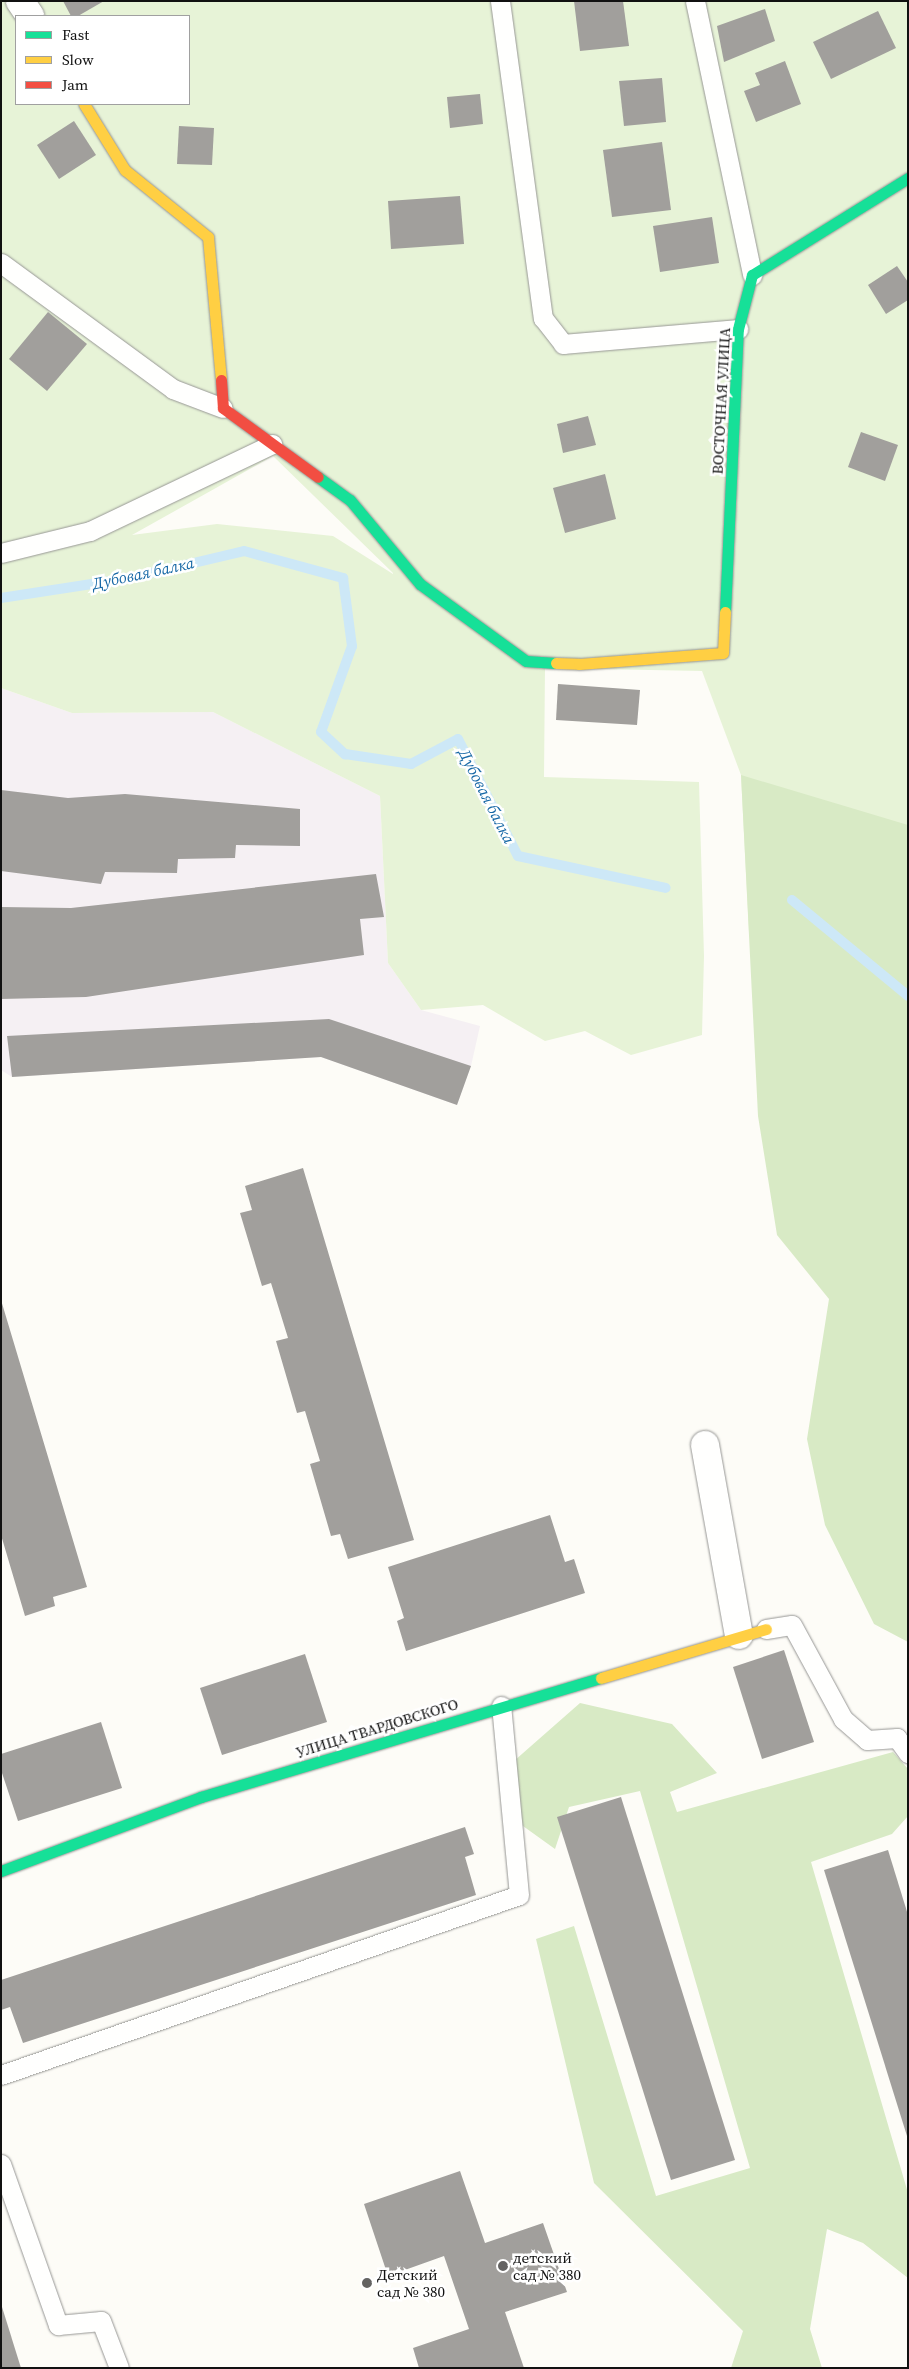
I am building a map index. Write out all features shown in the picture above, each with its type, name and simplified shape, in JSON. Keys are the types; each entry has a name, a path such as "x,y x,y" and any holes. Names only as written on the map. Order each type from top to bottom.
{"street":[{"path":"20,1 29,15"},
{"path":"85,105 126,170 208,237 223,408 272,444"},
{"path":"752,275 908,178"},
{"name":"ВОСТОЧНАЯ УЛИЦА","path":"272,444 350,500 420,584 526,661 579,664 723,654 738,329 752,275"},
{"path":"705,1445 739,1636"},
{"name":"УЛИЦА ТВАРДОВСКОГО","path":"1,1871 201,1797 501,1706 766,1629"}],"lane":[{"path":"500,1 543,318 563,344 738,329"},
{"path":"695,1 752,275"},
{"path":"1,263 173,388 223,408"},
{"path":"1,553 90,531 272,444"},
{"path":"766,1629 792,1624 843,1719 867,1740 897,1738 908,1753"},
{"path":"1,2075 519,1895 501,1706"},
{"path":"1,2164 58,2325 101,2321 119,2368"}],"shaded area":[{"path":"1,688 72,713 213,712 380,796 388,963 421,1010 480,1026 471,1066 457,1105 321,1057 12,1077 1,1070"}],"green space":[{"path":"1,1 908,1 908,1182 749,932 741,775 702,671 545,668 544,777 699,782 704,956 702,1035 631,1055 585,1031 545,1041 483,1005 421,1010 388,963 380,796 213,712 72,713 1,688","holes":["273,456 393,573 333,536 217,524 132,535"]},
{"path":"741,775 908,825 908,1642 874,1624 825,1525 807,1439 829,1299 777,1235 758,1116"},
{"path":"580,1703 672,1724 717,1773 670,1792 677,1812 893,1752 908,1769 908,1816 892,1834 811,1862 908,2193 908,2278 863,2243 827,2229 810,2329 822,2368 731,2368 743,2331 594,2183 536,1939 574,1926 656,2196 750,2168 640,1791 569,1807 555,1849 516,1821 505,1769"}],"building":[{"path":"63,1 104,1 80,15 70,15"},
{"path":"574,1 623,1 629,46 580,51"},
{"path":"765,9 775,41 724,62 717,26"},
{"path":"878,11 896,48 831,79 813,42"},
{"path":"785,61 801,104 756,122 744,91 760,85 755,73"},
{"path":"662,78 666,122 624,126 619,81"},
{"path":"480,94 483,124 450,128 447,97"},
{"path":"74,121 96,155 59,179 37,145"},
{"path":"179,126 214,128 212,165 177,164"},
{"path":"662,142 671,210 612,217 603,150"},
{"path":"460,196 464,244 391,249 388,201"},
{"path":"712,217 719,263 660,272 653,226"},
{"path":"897,266 908,282 908,300 886,314 868,285"},
{"path":"48,312 87,344 47,391 9,359"},
{"path":"588,416 596,445 563,453 557,424"},
{"path":"861,432 898,445 885,481 848,467"},
{"path":"605,474 616,519 565,533 553,488"},
{"path":"558,684 640,690 637,725 556,720"},
{"path":"1,790 68,798 125,794 300,809 300,846 236,845 235,858 178,859 177,873 105,872 101,884 1,871"},
{"path":"376,874 384,917 360,919 364,955 86,997 1,999 1,907 71,908"},
{"path":"329,1019 471,1066 457,1105 321,1057 12,1077 7,1036"},
{"path":"303,1168 414,1540 348,1559 340,1534 331,1536 310,1464 320,1461 305,1411 297,1413 276,1341 288,1338 271,1283 262,1286 240,1213 252,1210 245,1186"},
{"path":"1,1300 87,1587 53,1597 55,1606 25,1616 1,1535"},
{"path":"550,1515 565,1562 574,1559 585,1593 406,1651 397,1621 404,1618 388,1567"},
{"path":"784,1650 814,1742 762,1759 733,1667"},
{"path":"305,1654 327,1722 222,1755 200,1688"},
{"path":"101,1722 122,1788 18,1821 1,1770 1,1754"},
{"path":"621,1797 735,2160 671,2180 557,1817"},
{"path":"465,1827 474,1854 465,1857 476,1895 23,2043 10,2007 1,2010 1,1980"},
{"path":"888,1850 908,1915 907,2136 824,1870"},
{"name":"детский сад № 380","path":"460,2171 485,2243 543,2223 567,2292 505,2312 524,2368 419,2368 413,2348 469,2329 444,2256 388,2276 364,2204"},
{"path":"2,2307 21,2368 1,2368"}],"waterway":[{"name":"Дубовая балка","path":"1,598 130,578 244,551 343,578 352,646 321,732 345,754 411,764 458,739 518,856 666,888"},
{"name":"Дубовая балка","path":"792,900 908,996"}],"traffic: fast":[{"path":"725,612 738,329 752,275 908,178"},
{"path":"318,477 350,500 420,584 526,661 556,663"},
{"path":"1,1871 201,1797 601,1678"}],"traffic: slow":[{"path":"85,105 125,170 208,237 221,380"},
{"path":"556,663 579,664 723,653 725,612"},
{"path":"601,1678 766,1629"}],"traffic: jam":[{"path":"221,380 223,408 318,477"}],"place":[{"name":"детский сад № 380","path":"503,2266"},
{"name":"Детский сад № 380","path":"367,2283"}]}
